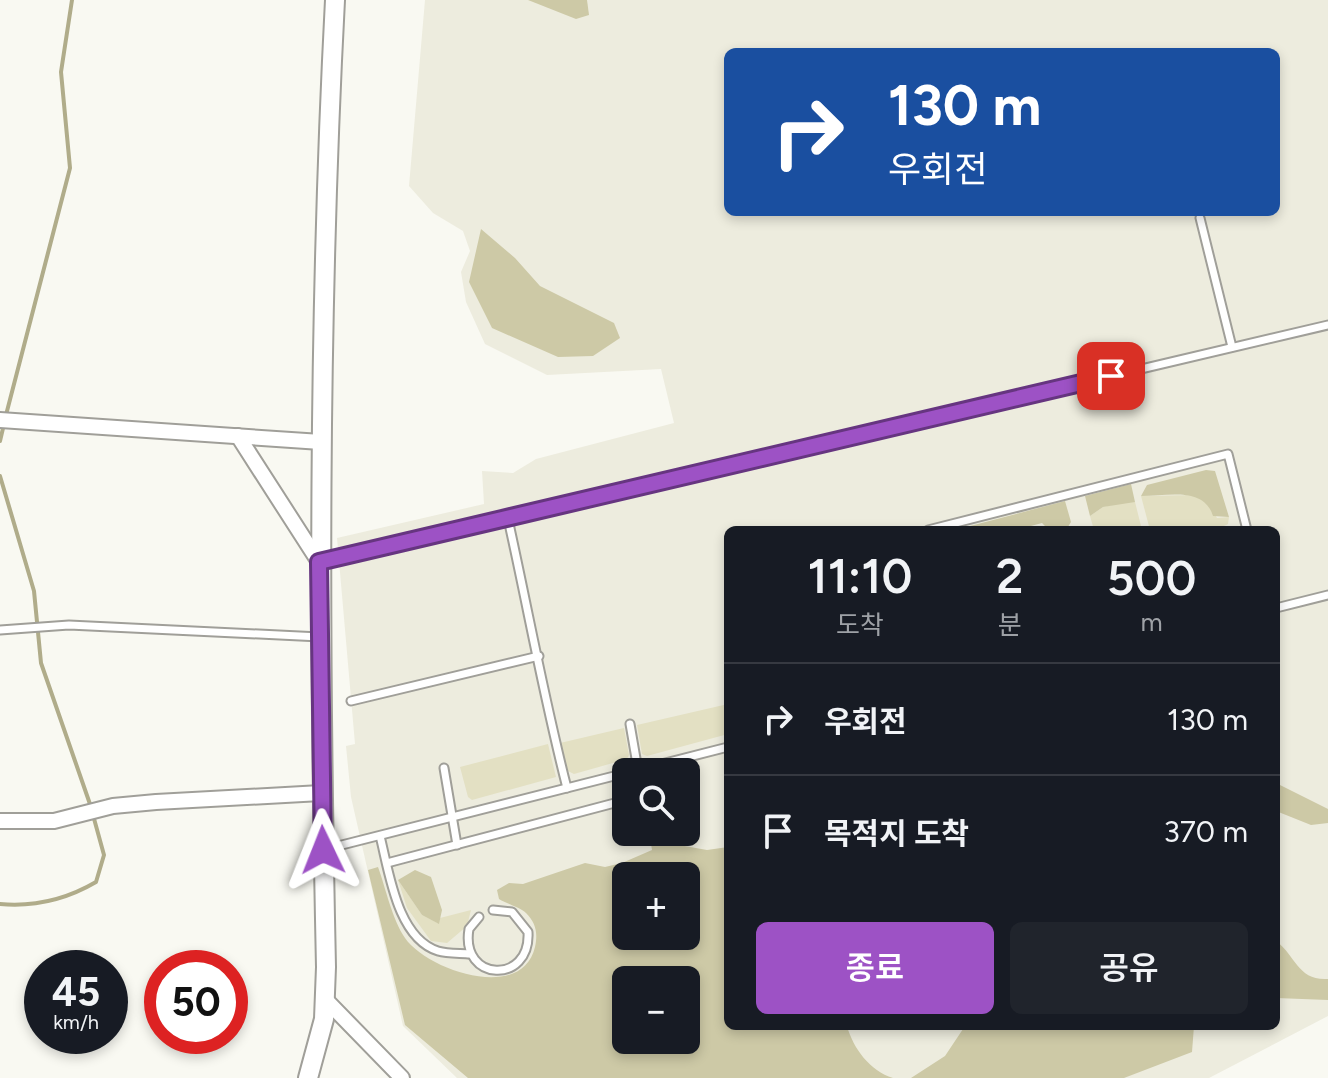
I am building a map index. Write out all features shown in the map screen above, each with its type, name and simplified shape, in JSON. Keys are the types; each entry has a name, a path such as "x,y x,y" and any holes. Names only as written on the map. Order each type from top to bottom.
{"main road":[{"path":"308,1078 324,1019 325,999 319,562 324,218 335,0"}],"street":[{"path":"0,420 321,442"},
{"path":"238,436 319,562"},
{"path":"0,821 54,821 156,802 321,793"},
{"path":"325,999 402,1078"}],"lane":[{"path":"1200,218 1232,347"},
{"path":"319,562 1328,325"},
{"path":"944,526 1228,454 1246,526"},
{"path":"508,519 539,656 542,691 567,788"},
{"path":"1280,607 1328,595"},
{"path":"0,630 69,625 320,637"},
{"path":"351,701 539,656"},
{"path":"629,758 630,724"},
{"path":"684,758 724,748"},
{"path":"444,768 457,845"},
{"path":"323,850 612,776"},
{"path":"387,863 612,804"},
{"path":"380,836 399,904 421,940 438,951 470,954"},
{"path":"479,917 469,929 467,942 470,954 478,964 490,970 515,966 524,957 529,945 522,920 512,912 493,910"}],"shaded area":[{"path":"425,0 1328,0 1328,1016 1209,1078 457,1078 403,1026 351,797 346,746 355,744 337,538 484,504 482,471 513,473 536,459 674,423 661,369 547,375 485,344 466,302 461,272 470,251 463,231 433,213 409,186"},
{"path":"528,0 587,0 589,15 576,19"},
{"path":"481,229 515,258 540,286 614,323 620,338 593,356 558,357 492,328 469,282"},
{"path":"1206,470 1215,471 1229,517 1213,516 1202,500 1193,496 1141,496 1147,485"},
{"path":"1131,484 1135,502 1103,507 1090,516 1085,496"},
{"path":"1195,495 1207,501 1217,518 1229,517 1228,524 1149,526 1141,496"},
{"path":"1065,501 1071,522 1068,526 1045,526 1042,523 1031,526 970,526"},
{"path":"1135,502 1141,526 1093,526 1090,516 1103,507"},
{"path":"724,705 724,735 647,756 642,754 637,725"},
{"path":"624,728 629,755 628,758 612,758 612,763 574,774 568,771 560,743"},
{"path":"548,744 556,777 472,800 468,797 460,767"},
{"path":"1280,785 1328,809 1328,823 1311,825 1280,813"},
{"path":"651,846 707,850 724,848 724,1030 848,1030 864,1058 877,1070 893,1078 468,1078 405,1025 368,870 378,867 396,922 416,950 452,970 473,976 494,977 512,974 527,964 536,937 534,924 526,913 499,899 497,890 509,883 523,884 585,863 612,865 612,950 700,950 700,862 624,862 652,850"},
{"path":"415,870 431,877 442,910 439,924 422,915 398,880"},
{"path":"398,880 422,915 438,923 440,918 471,910 467,926 447,943 431,941 407,908"},
{"path":"1280,944 1304,972 1318,979 1328,979 1328,1000 1280,998"},
{"path":"962,1030 1194,1030 1192,1052 1124,1078 911,1078 945,1056"}],"waterway":[{"path":"6,415 70,168 61,72 72,0"},
{"path":"0,441 4,424"},
{"path":"0,476 34,591 41,663 91,807"},
{"path":"0,904 50,900 96,882 104,855 93,815"}],"route":[{"path":"323,850 319,562 1111,376"}]}
